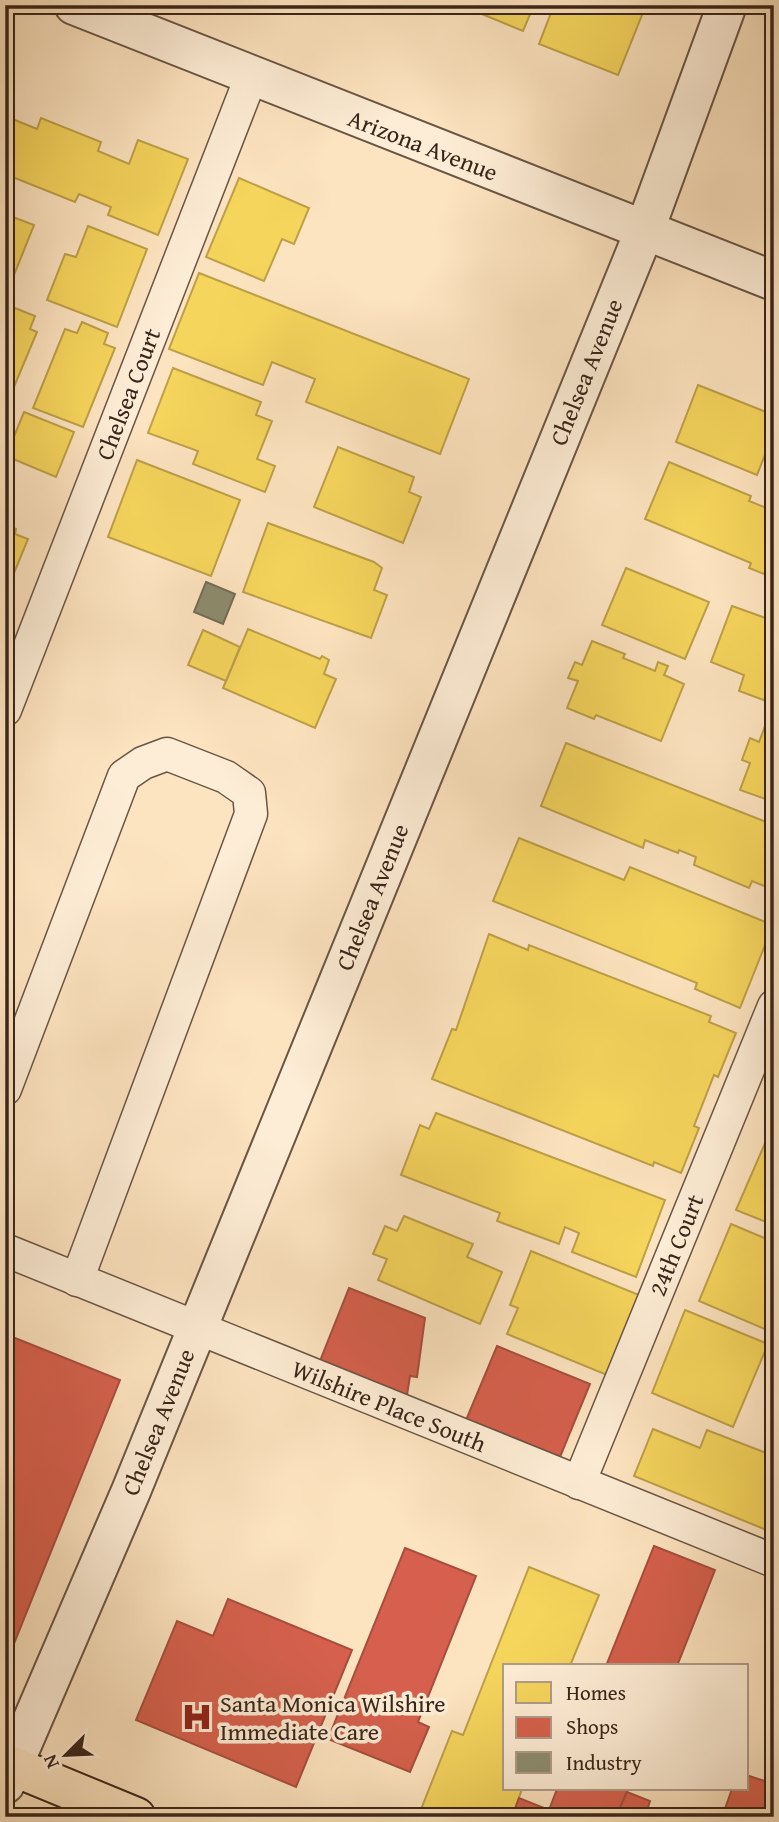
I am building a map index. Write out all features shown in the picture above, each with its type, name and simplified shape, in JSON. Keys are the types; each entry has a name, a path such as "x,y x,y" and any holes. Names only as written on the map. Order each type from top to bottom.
{"main road":[{"path":"8,1771 136,1817"}],"street":[{"name":"Arizona Avenue","path":"74,5 774,281"},
{"name":"Chelsea Avenue","path":"8,1771 131,1492 644,232 727,5"}],"lane":[{"name":"Chelsea Court","path":"5,710 251,77"},
{"path":"5,1089 124,776 143,763 167,754 226,777 249,793 251,814 77,1280"},
{"name":"24th Court","path":"579,1483 774,1006"},
{"name":"Wilshire Place South","path":"5,1250 774,1561"}],"building: Homes":[{"path":"460,5 534,5 523,31"},
{"path":"554,5 646,5 618,75 539,44"},
{"path":"5,116 37,129 41,118 101,142 98,151 129,164 138,140 188,159 158,235 108,215 111,207 79,194 75,202 5,174"},
{"path":"239,178 309,208 294,244 282,239 264,281 206,257"},
{"path":"5,214 34,225 10,285 5,283"},
{"path":"88,226 147,249 117,327 47,300 65,254 76,257"},
{"path":"199,273 469,379 440,454 306,402 315,379 272,362 263,385 169,349"},
{"path":"5,304 35,316 30,329 37,332 11,394 5,392"},
{"path":"82,322 108,333 104,344 115,348 83,427 33,408 65,329 77,333"},
{"path":"173,368 261,402 256,415 272,421 257,459 275,466 265,492 193,464 198,451 148,433"},
{"path":"698,385 774,415 774,432 757,475 676,442"},
{"path":"24,412 74,432 56,477 6,456"},
{"path":"338,447 414,477 409,492 421,497 403,543 314,507"},
{"path":"137,460 240,500 211,576 108,537"},
{"path":"669,462 751,496 749,501 774,511 774,578 749,568 751,563 645,519"},
{"path":"268,523 374,562 382,568 374,590 387,595 371,638 243,592"},
{"path":"5,525 16,529 15,534 28,539 5,595"},
{"path":"626,568 709,602 685,659 602,625"},
{"path":"732,606 774,621 772,703 739,691 744,675 711,662"},
{"path":"248,629 320,659 322,656 329,660 324,674 336,679 315,728 223,688"},
{"path":"203,630 240,647 226,681 188,665"},
{"path":"592,641 625,654 623,658 655,671 658,662 668,666 664,675 684,684 661,741 596,715 594,719 567,708 578,681 568,678 575,662 582,665"},
{"path":"770,713 774,714 774,802 740,790 750,763 742,760 750,738 759,742"},
{"path":"566,743 774,825 774,890 752,881 749,888 694,865 696,857 679,850 678,853 645,840 643,848 541,806"},
{"path":"519,838 624,880 630,867 773,925 740,1008 695,989 697,983 493,901"},
{"path":"489,934 528,950 529,945 711,1016 709,1022 736,1033 718,1077 714,1075 694,1126 699,1128 681,1173 654,1162 653,1166 432,1079 452,1029 456,1030"},
{"path":"436,1113 665,1200 636,1277 572,1252 579,1233 565,1227 559,1244 497,1221 500,1213 401,1175 420,1125 429,1129"},
{"path":"769,1134 774,1136 774,1225 736,1210"},
{"path":"404,1216 473,1244 467,1257 502,1272 480,1324 378,1280 387,1259 373,1254 385,1226 397,1231"},
{"path":"731,1224 774,1242 774,1333 699,1301"},
{"path":"531,1251 639,1295 607,1375 507,1334 518,1308 510,1305"},
{"path":"685,1310 768,1344 733,1427 652,1393"},
{"path":"653,1429 700,1448 707,1430 774,1456 774,1533 634,1476"},
{"path":"529,1567 599,1595 571,1664 503,1664 503,1790 522,1790 512,1817 418,1817 452,1731 463,1735"}],"building: Shops":[{"path":"349,1288 425,1318 417,1377 410,1376 407,1395 320,1361"},
{"path":"5,1334 120,1380 5,1666"},
{"path":"497,1346 590,1384 560,1457 495,1430 493,1435 464,1425"},
{"path":"654,1546 715,1570 678,1664 607,1664"},
{"path":"405,1548 476,1576 418,1722 429,1727 410,1772 328,1739"},
{"path":"228,1599 352,1650 296,1787 136,1720 177,1621 213,1636"},
{"path":"748,1776 774,1784 763,1816 765,1817 722,1817 732,1790 748,1790"},
{"path":"557,1790 628,1790 616,1817 512,1817 519,1798 549,1810"},
{"path":"627,1792 650,1801 645,1817 616,1817"}],"building: Industry":[{"path":"206,582 235,594 223,624 194,612"}],"place":[{"name":"Santa Monica Wilshire Immediate Care","path":"197,1717"}]}
